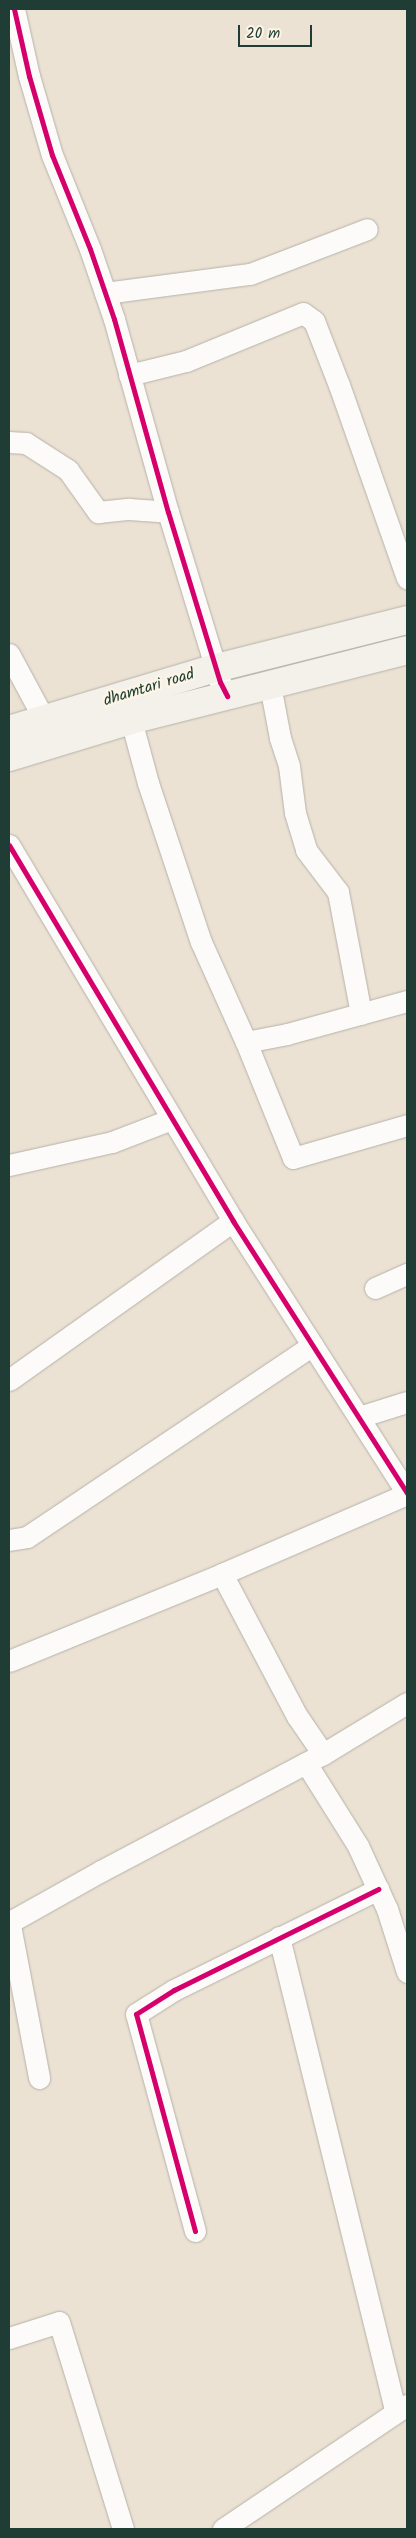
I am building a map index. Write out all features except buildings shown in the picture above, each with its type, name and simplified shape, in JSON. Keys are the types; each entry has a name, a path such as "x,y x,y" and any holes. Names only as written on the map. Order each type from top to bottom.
{"main road":[{"name":"dhamtari road","path":"9,730 216,668 407,620"},
{"path":"9,757 131,720 407,650"}],"street":[{"path":"14,9 29,76 52,154 105,292 168,512 216,668 227,696"},
{"path":"105,292 250,274 367,229"},
{"path":"129,375 195,358 302,313 314,321 339,385 407,578"},
{"path":"9,442 26,443 68,470 98,512 128,508 168,512"},
{"path":"9,654 44,719"},
{"path":"270,685 280,738 289,766 295,813 306,850 338,892 362,1014"},
{"path":"131,720 148,783 195,926 246,1042 293,1158 407,1125"},
{"path":"9,845 233,1222 407,1494 222,1574 9,1661"},
{"path":"246,1042 407,1001"},
{"path":"9,1165 112,1142 172,1119"},
{"path":"9,1380 233,1222"},
{"path":"375,1288 407,1274"},
{"path":"9,1540 27,1537 312,1345"},
{"path":"359,1417 407,1402"},
{"path":"222,1574 297,1716 314,1758 387,1909 407,1968"},
{"path":"40,2078 9,1921 314,1758 407,1703"},
{"path":"196,2231 136,2014 174,1990 378,1889"},
{"path":"223,2529 402,2408 279,1937"},
{"path":"9,2338 59,2322 123,2529"}],"cycle path":[{"path":"14,9 29,76 52,155 90,249 114,319 168,512 220,682 227,696"},
{"path":"9,845 233,1221 407,1493"},
{"path":"195,2231 136,2014 174,1990 378,1889"}]}
